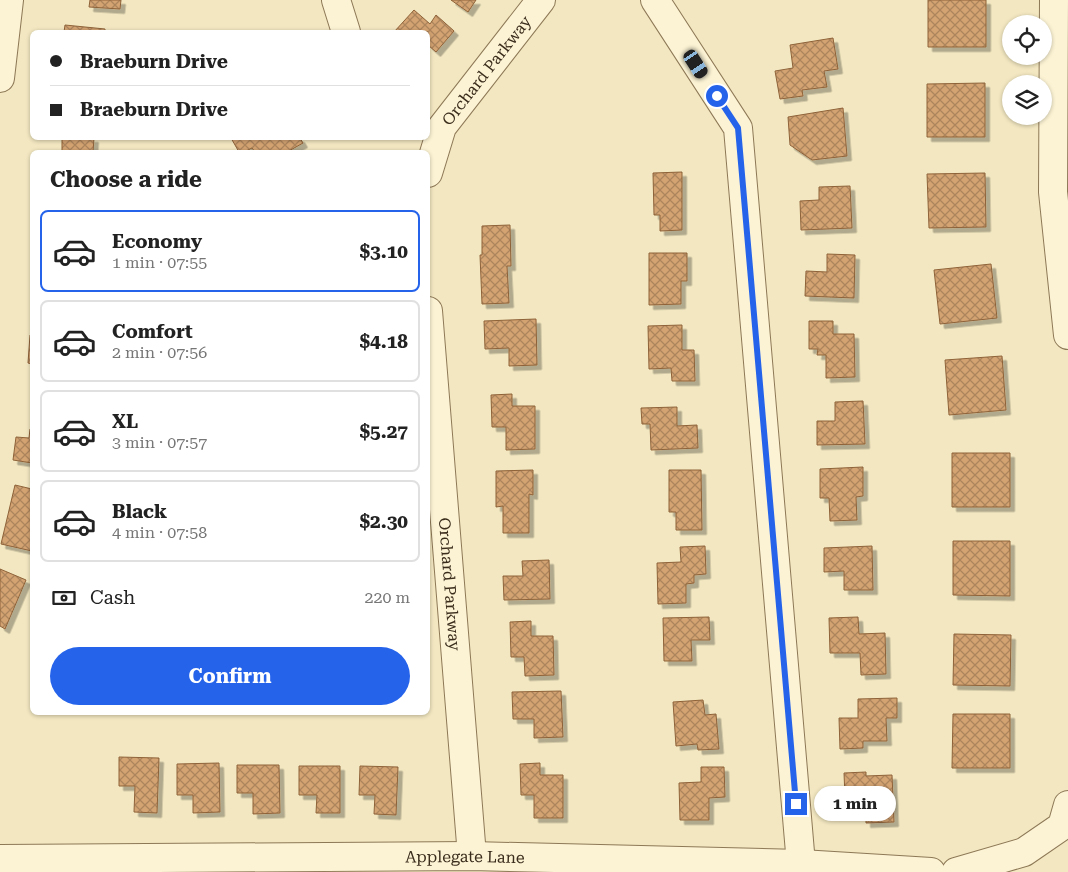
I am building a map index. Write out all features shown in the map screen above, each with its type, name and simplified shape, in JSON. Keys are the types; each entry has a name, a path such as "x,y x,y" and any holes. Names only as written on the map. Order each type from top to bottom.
{"street":[{"path":"0,78 9,0"},
{"path":"336,0 345,30"},
{"name":"Orchard Parkway","path":"430,159 435,124 541,0"},
{"path":"655,0 738,128 801,864"},
{"path":"1054,0 1053,192 1068,336"},
{"name":"Orchard Parkway","path":"430,336 472,856"},
{"path":"956,872 1024,852 1065,816"},
{"name":"Applegate Lane","path":"0,859 472,856 801,864 931,872"}],"building":[{"path":"90,0 121,0 120,9 89,7"},
{"path":"451,0 476,0 468,12"},
{"path":"928,0 986,0 986,47 928,47"},
{"path":"414,10 430,24 436,15 454,31 436,52 430,47 430,30 396,30"},
{"path":"65,25 105,29 105,30 64,30"},
{"path":"833,38 838,69 824,71 827,87 802,90 803,96 780,99 775,71 793,68 790,45"},
{"path":"985,83 985,137 927,137 927,84"},
{"path":"843,108 847,156 812,160 790,145 788,117"},
{"path":"62,140 94,140 93,150 62,150"},
{"path":"232,140 301,140 303,143 291,150 254,150 252,148 238,150"},
{"path":"682,172 682,230 660,231 660,215 654,215 653,173"},
{"path":"985,173 986,227 929,228 927,174"},
{"path":"850,186 852,228 801,230 800,201 819,200 819,187"},
{"path":"510,225 511,266 507,266 509,303 482,304 480,255 482,255 482,226"},
{"path":"649,253 687,253 687,281 681,281 681,304 649,305"},
{"path":"827,254 855,255 854,298 805,296 806,271 827,272"},
{"path":"991,264 997,318 940,324 934,270"},
{"path":"536,319 537,365 509,366 509,348 485,349 484,321"},
{"path":"809,321 833,321 833,334 854,334 855,377 826,378 826,355 817,355 818,349 809,349"},
{"path":"682,325 682,350 694,350 695,381 672,381 671,368 649,369 648,326"},
{"path":"30,335 30,364 28,363"},
{"path":"1002,356 1006,410 949,415 945,360"},
{"path":"512,394 512,406 535,406 535,449 506,450 506,427 492,427 491,395"},
{"path":"863,401 865,444 817,445 817,421 835,421 835,402"},
{"path":"677,407 677,426 697,425 698,448 651,450 650,424 642,424 641,408"},
{"path":"30,429 30,463 13,460 16,437 29,438"},
{"path":"952,453 1010,453 1010,507 952,507"},
{"path":"863,467 863,496 856,497 857,520 830,521 829,498 820,498 820,469"},
{"path":"533,470 533,495 529,494 529,533 503,533 503,506 496,507 496,471"},
{"path":"669,470 701,470 702,530 676,530 676,512 669,512"},
{"path":"15,485 30,489 30,551 1,544"},
{"path":"953,541 1010,541 1010,596 953,595"},
{"path":"705,546 706,574 694,575 694,583 686,584 686,603 658,604 657,563 681,562 680,547"},
{"path":"872,546 873,590 844,590 844,571 824,572 824,548"},
{"path":"549,560 550,599 504,600 503,576 523,576 522,561"},
{"path":"0,569 26,580 5,629 0,626"},
{"path":"709,617 710,640 691,640 692,661 664,661 663,618"},
{"path":"858,617 859,634 885,633 886,674 861,675 860,653 830,653 829,618"},
{"path":"531,621 531,636 553,636 554,675 525,676 524,657 511,657 510,622"},
{"path":"954,634 1011,635 1010,686 953,685"},
{"path":"561,691 563,737 534,738 534,719 513,719 512,692"},
{"path":"897,698 897,718 886,718 887,741 863,741 863,748 840,749 839,718 858,718 858,699"},
{"path":"703,700 705,715 716,714 719,749 698,750 697,744 676,746 673,702"},
{"path":"953,714 1010,714 1010,768 952,768"},
{"path":"119,757 159,758 157,813 134,812 135,786 119,786"},
{"path":"219,763 220,812 193,813 193,795 177,795 177,764"},
{"path":"540,763 540,775 563,775 563,818 534,818 534,795 521,795 520,764"},
{"path":"237,765 279,765 280,813 253,814 253,793 237,793"},
{"path":"299,766 340,766 340,813 316,813 317,795 299,795"},
{"path":"360,766 398,767 396,815 374,814 375,795 359,795"},
{"path":"701,767 724,767 725,797 709,798 709,820 680,820 679,783 701,782"},
{"path":"866,772 866,776 892,775 894,822 866,823 866,805 857,805 857,796 845,797 844,773"}],"route":[{"path":"717,96 738,128 796,804"}]}
